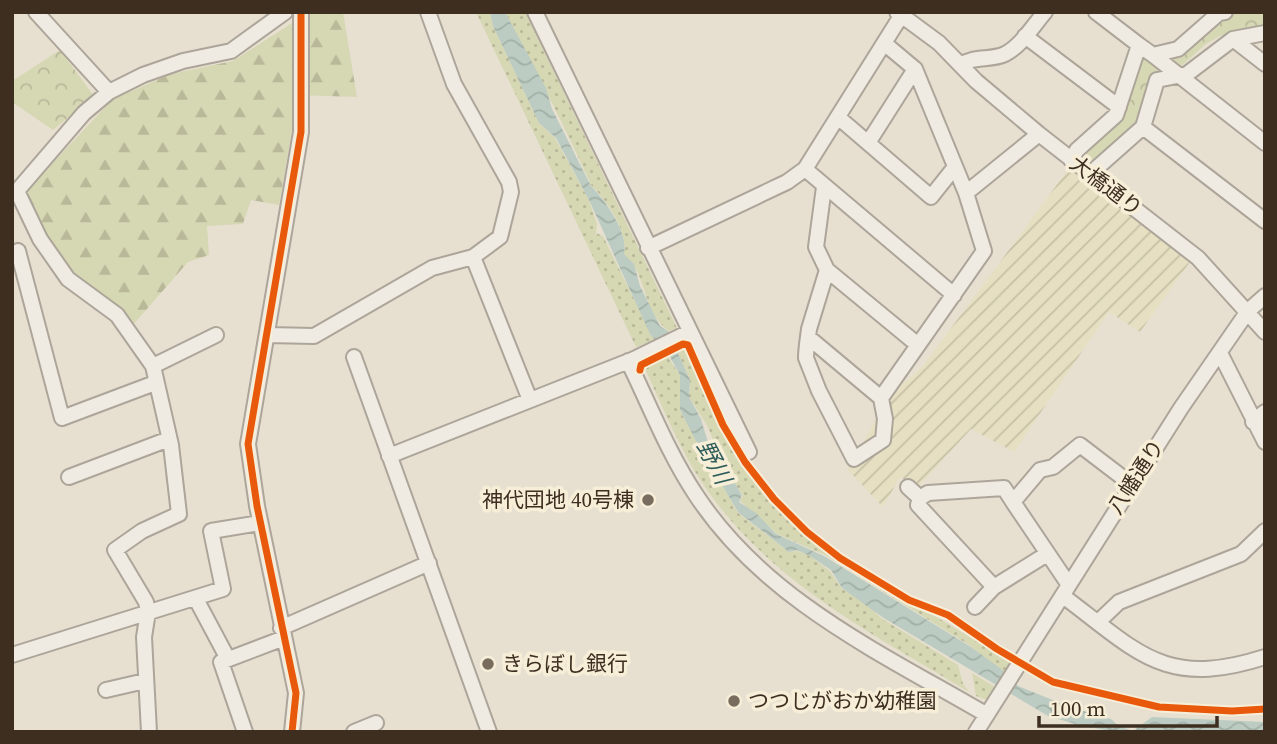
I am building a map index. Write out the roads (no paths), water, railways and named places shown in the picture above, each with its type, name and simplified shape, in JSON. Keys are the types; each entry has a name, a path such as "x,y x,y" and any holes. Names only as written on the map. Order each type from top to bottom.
{"street":[{"path":"36,12 109,92"},
{"path":"149,732 144,637 148,612 146,602 115,550 142,531 179,514 169,439 153,366 117,315 68,279 40,239 15,191 84,113 109,92 143,75 183,61 231,51 285,12"},
{"path":"292,732 296,693 260,523 248,444 301,132 301,12"},
{"path":"267,335 314,336 432,268 473,257 500,237 511,192 498,162 454,84 428,12"},
{"path":"535,12 749,452"},
{"path":"961,65 980,57 1003,55 1025,36 1045,12"},
{"path":"1096,12 1265,143"},
{"path":"1153,55 1178,49 1204,17 1225,12"},
{"path":"648,248 787,182 805,169 884,43 907,15"},
{"name":"大橋通り","path":"907,15 1039,134 1198,258 1265,332"},
{"path":"1090,174 1143,127 1157,80 1180,76 1233,39 1265,33"},
{"path":"1025,36 1119,107"},
{"path":"1233,39 1265,64"},
{"path":"881,398 984,251 966,193 915,69 884,43"},
{"path":"1071,159 1077,150 1116,115 1139,45"},
{"path":"868,143 915,69"},
{"path":"839,118 931,197 954,168"},
{"path":"1143,127 1265,221"},
{"path":"966,193 1039,134"},
{"path":"805,169 954,295"},
{"path":"824,187 816,247 827,270 918,345"},
{"path":"40,239 15,252 62,418 155,383"},
{"path":"473,257 530,400"},
{"path":"808,337 881,398 885,419 883,440 854,459 808,366 808,337 827,270"},
{"name":"八幡通り","path":"976,732 1130,484 1248,311 1265,296"},
{"path":"389,456 631,360 689,332"},
{"path":"153,366 216,335"},
{"path":"1220,353 1259,417 1265,442"},
{"path":"355,357 489,732"},
{"path":"631,360 688,483 739,550 789,595 839,629 990,711"},
{"path":"69,477 88,476 169,439"},
{"path":"1013,502 1040,470 1053,467 1080,445 1130,484"},
{"path":"908,487 920,498"},
{"path":"994,587 918,505 920,498 928,493 1004,488 1047,554 1066,591 1098,622 1144,656 1172,668 1215,669 1265,657"},
{"path":"12,655 223,589 211,531 260,523"},
{"path":"1098,622 1119,601 1241,554 1265,531"},
{"path":"975,607 994,587 1047,554"},
{"path":"245,732 221,662 429,563"},
{"path":"196,599 228,659"},
{"path":"106,690 145,681"},
{"path":"354,732 376,723"}],"water":[{"name":"野川","path":"490,12 505,12 546,88 552,109 591,186 615,217 623,236 624,254 634,264 640,286 660,326 668,331 690,380 689,397 701,419 707,439 742,495 739,502 756,513 776,534 824,556 971,647 1000,668 1018,686 1070,707 1111,719 1119,726 1133,731 1152,717 1265,722 1265,732 1117,732 1048,716 882,617 842,588 831,570 797,550 789,552 738,512 680,410 680,375 670,357 650,334 589,200 556,138 539,123 493,26"}],"place":[{"name":"神代団地 40号棟","path":"648,500"},
{"name":"きらぼし銀行","path":"488,664"},
{"name":"つつじがおか幼稚園","path":"734,701"}]}
